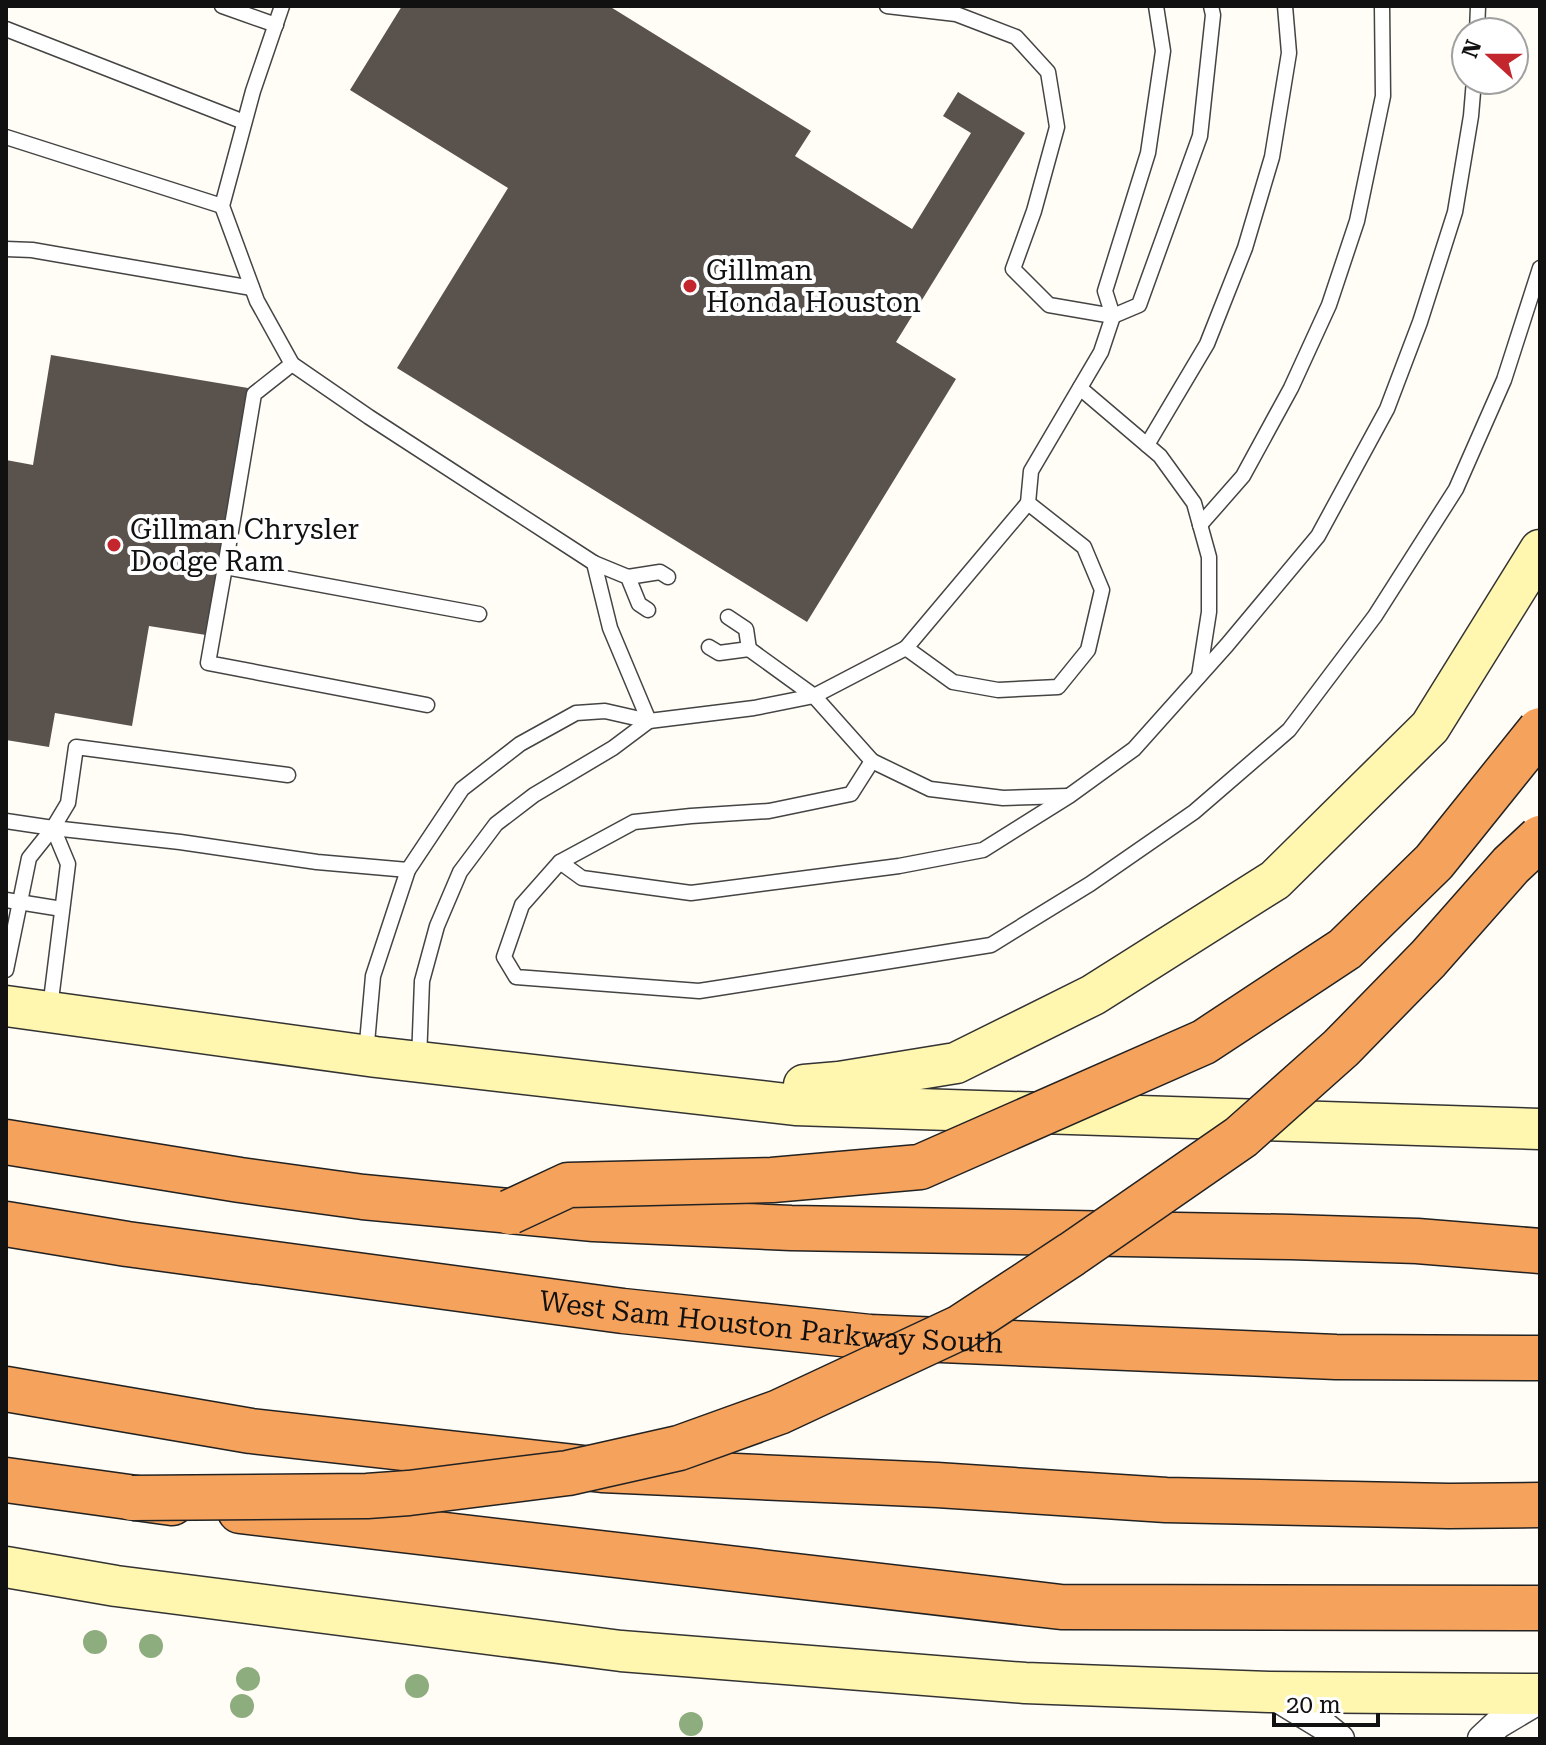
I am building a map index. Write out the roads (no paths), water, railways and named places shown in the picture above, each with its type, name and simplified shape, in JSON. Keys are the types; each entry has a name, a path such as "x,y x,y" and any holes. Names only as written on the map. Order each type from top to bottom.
{"highway":[{"path":"510,1212 568,1185 772,1180 920,1167 1204,1042 1345,949 1434,862 1540,730"},
{"path":"132,1498 367,1496 568,1473 679,1448 779,1412 947,1334 1072,1254 1241,1137 1341,1048 1428,959 1511,865 1540,838"},
{"path":"6,1142 240,1180 363,1197 510,1212 726,1226 1291,1237 1417,1241 1540,1251"},
{"name":"West Sam Houston Parkway South","path":"6,1224 127,1244 623,1311 870,1337 1336,1357 1540,1358"},
{"path":"6,1389 251,1431 602,1470 937,1485 1166,1500 1540,1505"},
{"path":"6,1480 132,1498 1061,1607 1540,1608"}],"main road":[{"path":"709,1094 839,1082 956,1063 1093,995 1275,880 1430,727 1540,550"},
{"path":"6,1006 366,1055 795,1105 1540,1129"},
{"path":"6,1567 116,1586 621,1651 1025,1683 1269,1692 1540,1696"}],"street":[{"path":"1269,1692 1340,1739"},
{"path":"1482,1739 1498,1724 1540,1696"}],"lane":[{"path":"222,6 276,25"},
{"path":"282,6 253,91 222,206 257,301 292,364 594,563 628,577 660,572 668,577"},
{"path":"887,6 956,14 1016,37 1048,72 1057,127 1034,211 1013,269 1049,305 1113,316 1139,305 1200,136 1213,15 1211,6"},
{"path":"366,1055 373,976 408,870 462,789 520,744 576,713 605,711 649,721 754,708 814,696 906,648 1028,503 1031,471 1101,352 1113,316 1105,291 1148,153 1163,51 1156,6"},
{"path":"1147,445 1207,344 1245,248 1272,157 1287,68 1289,53 1285,6"},
{"path":"1200,525 1243,476 1291,388 1329,305 1357,221 1383,96 1382,6"},
{"path":"6,29 244,122"},
{"path":"560,862 582,878 691,893 899,866 983,850 1069,796 1134,749 1318,536 1387,409 1420,322 1455,212 1473,96"},
{"path":"6,137 222,206"},
{"path":"6,249 32,250 252,288"},
{"path":"872,761 851,794 769,811 634,822 560,862 522,905 504,957 516,977 699,991 991,945 1090,884 1194,812 1289,730 1375,616 1456,489 1504,380 1540,268"},
{"path":"292,364 254,394 208,663 427,705"},
{"path":"1080,388 1160,456 1194,503 1209,557 1209,612 1199,676"},
{"path":"906,648 953,682 998,690 1058,687 1088,650 1102,590 1084,547 1028,503"},
{"path":"594,563 610,628 649,721"},
{"path":"225,567 479,614"},
{"path":"628,577 639,604 648,610"},
{"path":"728,617 746,629 749,649"},
{"path":"709,647 719,653 749,649 814,696 872,761 930,789 1003,798 1069,796"},
{"path":"419,1061 422,981 437,926 460,872 496,824 534,795 613,748 649,721"},
{"path":"6,970 12,902 29,858 68,803 76,747 288,775"},
{"path":"6,821 317,862 408,870"},
{"path":"49,1012 68,864 53,828"},
{"path":"12,902 62,909"}],"place":[{"name":"Gillman Honda Houston","path":"690,286"},
{"name":"Gillman Chrysler Dodge Ram","path":"114,545"}]}
